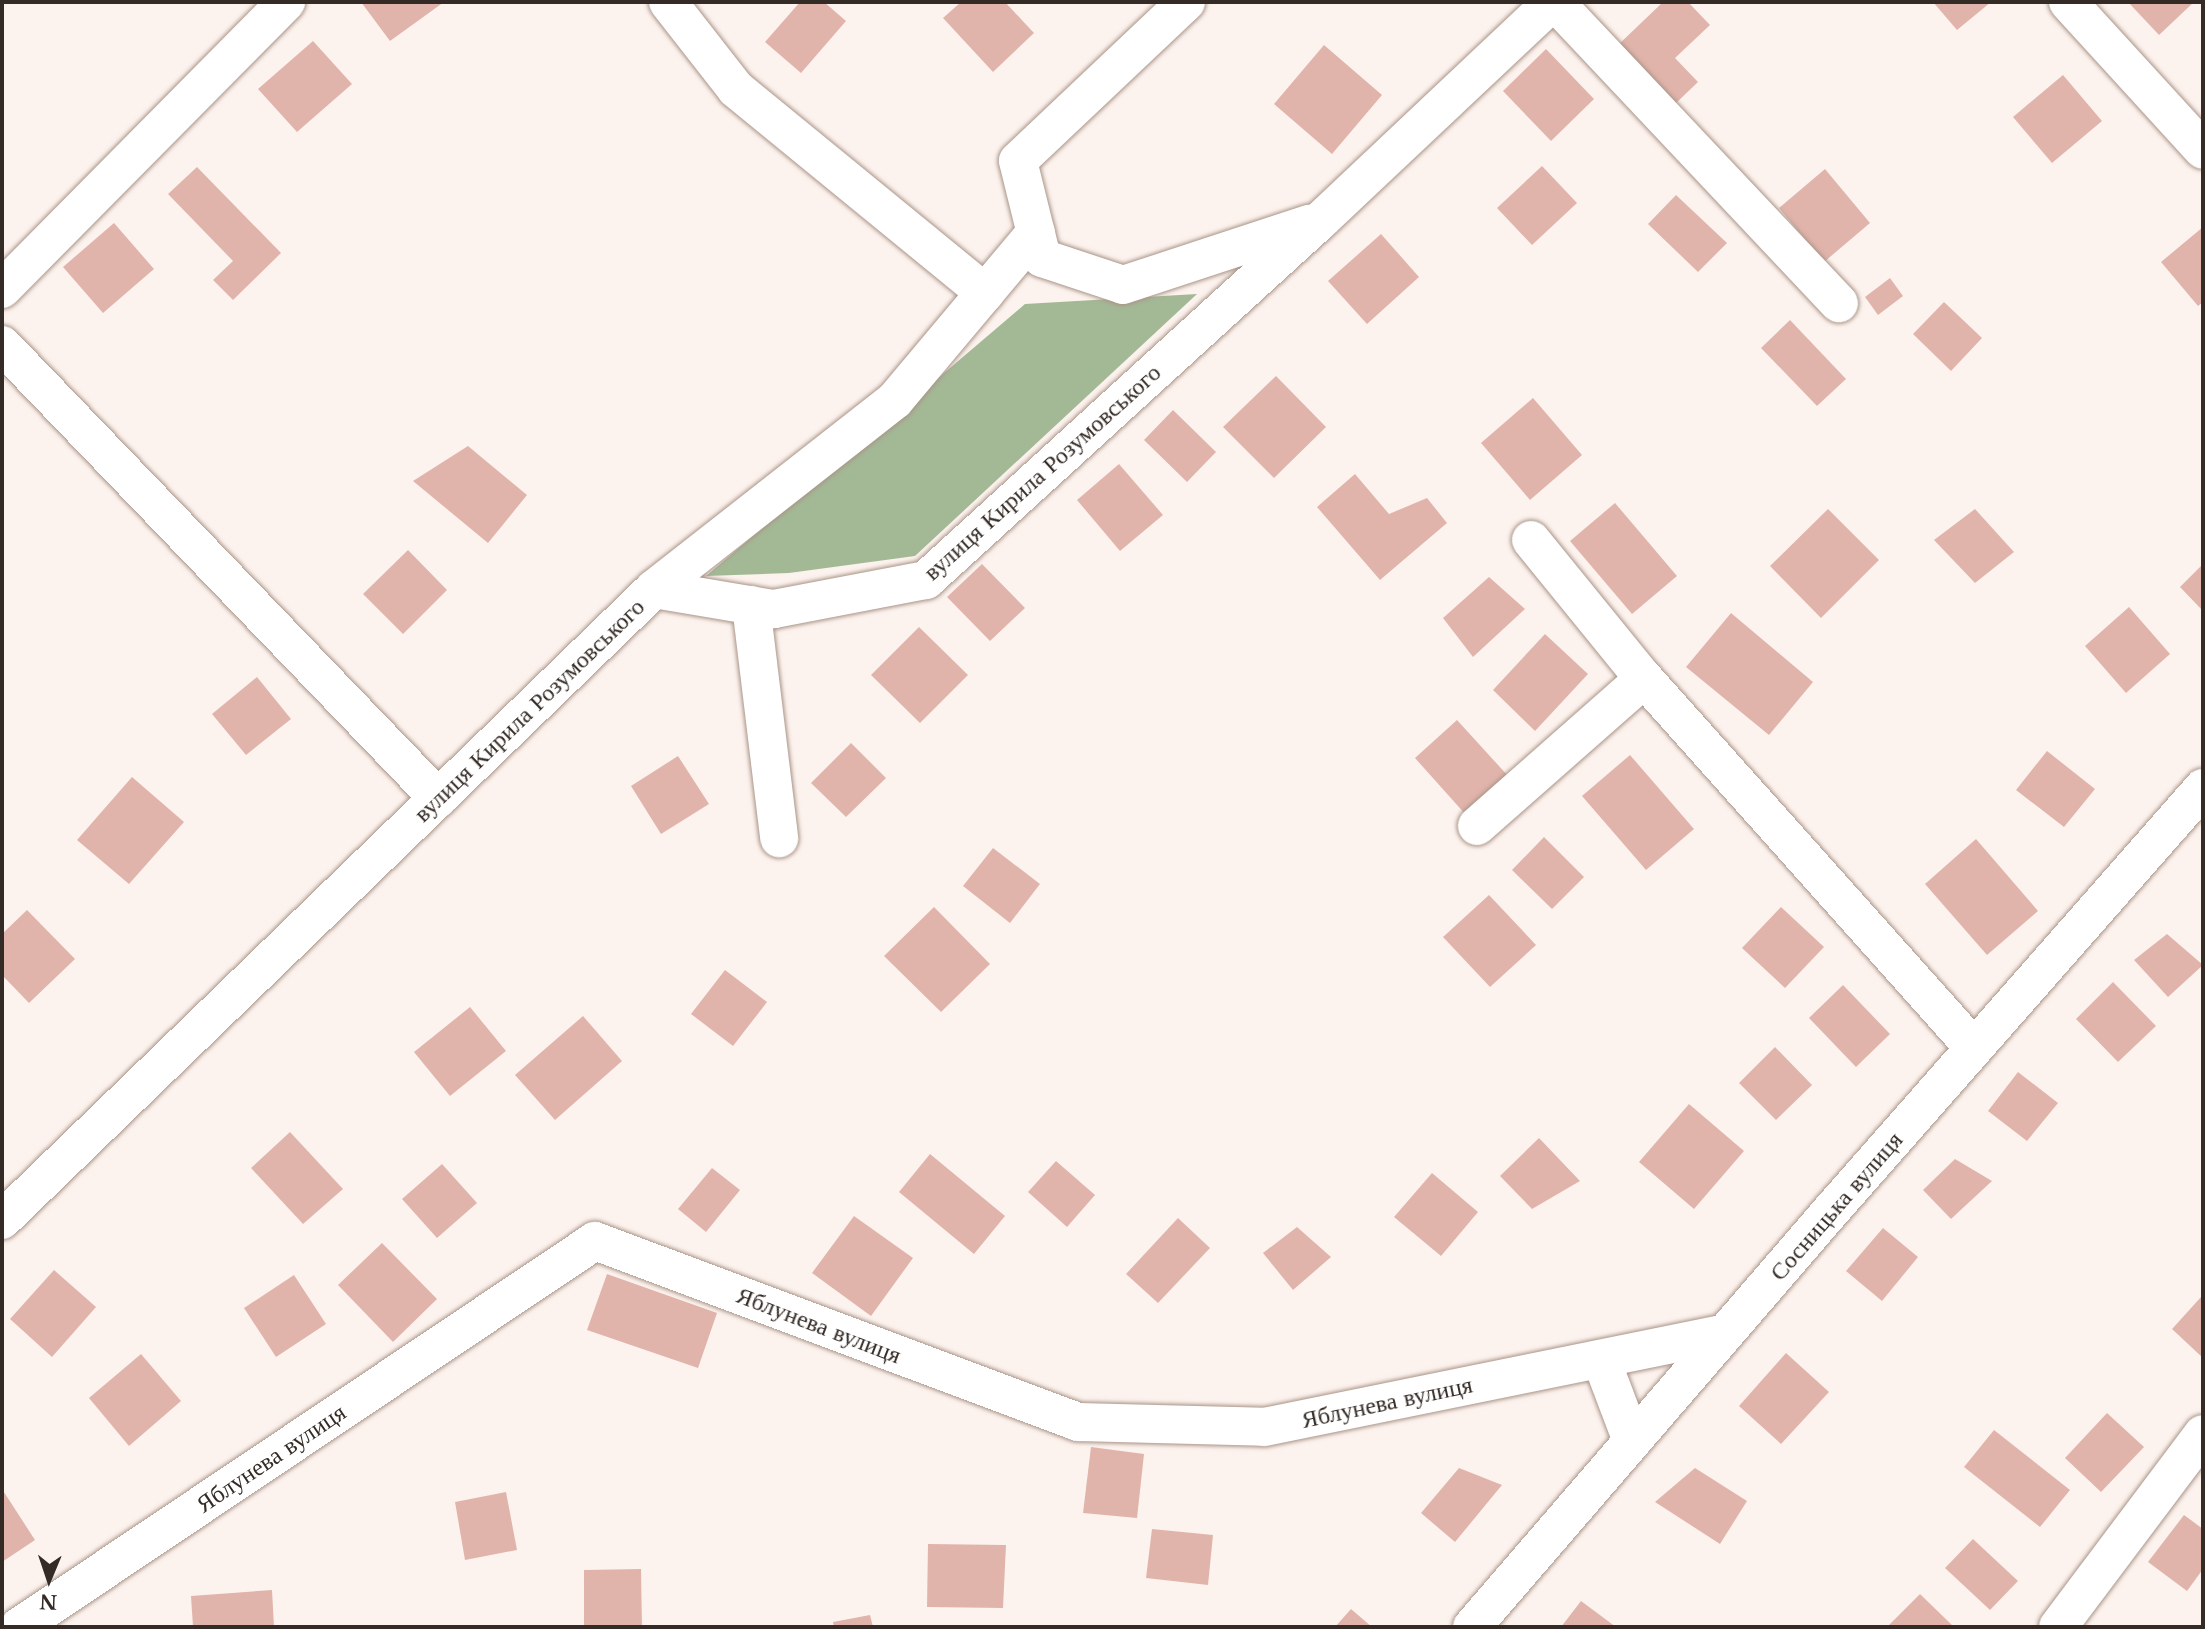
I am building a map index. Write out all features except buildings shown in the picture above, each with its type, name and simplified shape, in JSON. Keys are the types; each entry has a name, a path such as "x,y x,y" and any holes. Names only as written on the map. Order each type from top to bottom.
{"street":[{"path":"2,289 286,2"},
{"path":"668,2 736,89 985,293"},
{"name":"вулиця Кирила Розумовського","path":"1186,2 1018,161 1042,258 1123,285 1321,220"},
{"path":"1553,2 1839,303"},
{"name":"вулиця Кирила Розумовського","path":"2,1220 654,589 774,609 926,580 1321,220 1553,2"},
{"path":"2068,2 2203,150"},
{"path":"654,589 895,400 1036,232"},
{"path":"2,345 438,798"},
{"path":"1531,540 1644,679 1974,1048"},
{"path":"751,605 779,838"},
{"path":"1477,826 1644,679"},
{"name":"Сосницька вулиця","path":"1472,1627 1725,1333 2203,788"},
{"name":"Яблунева вулиця","path":"19,1627 595,1241 1078,1422 1264,1427 1725,1333"},
{"path":"1601,1359 1632,1441"},
{"path":"2058,1627 2203,1434"}],"green space":[{"path":"1197,294 915,556 789,573 706,576 1025,304"}]}
